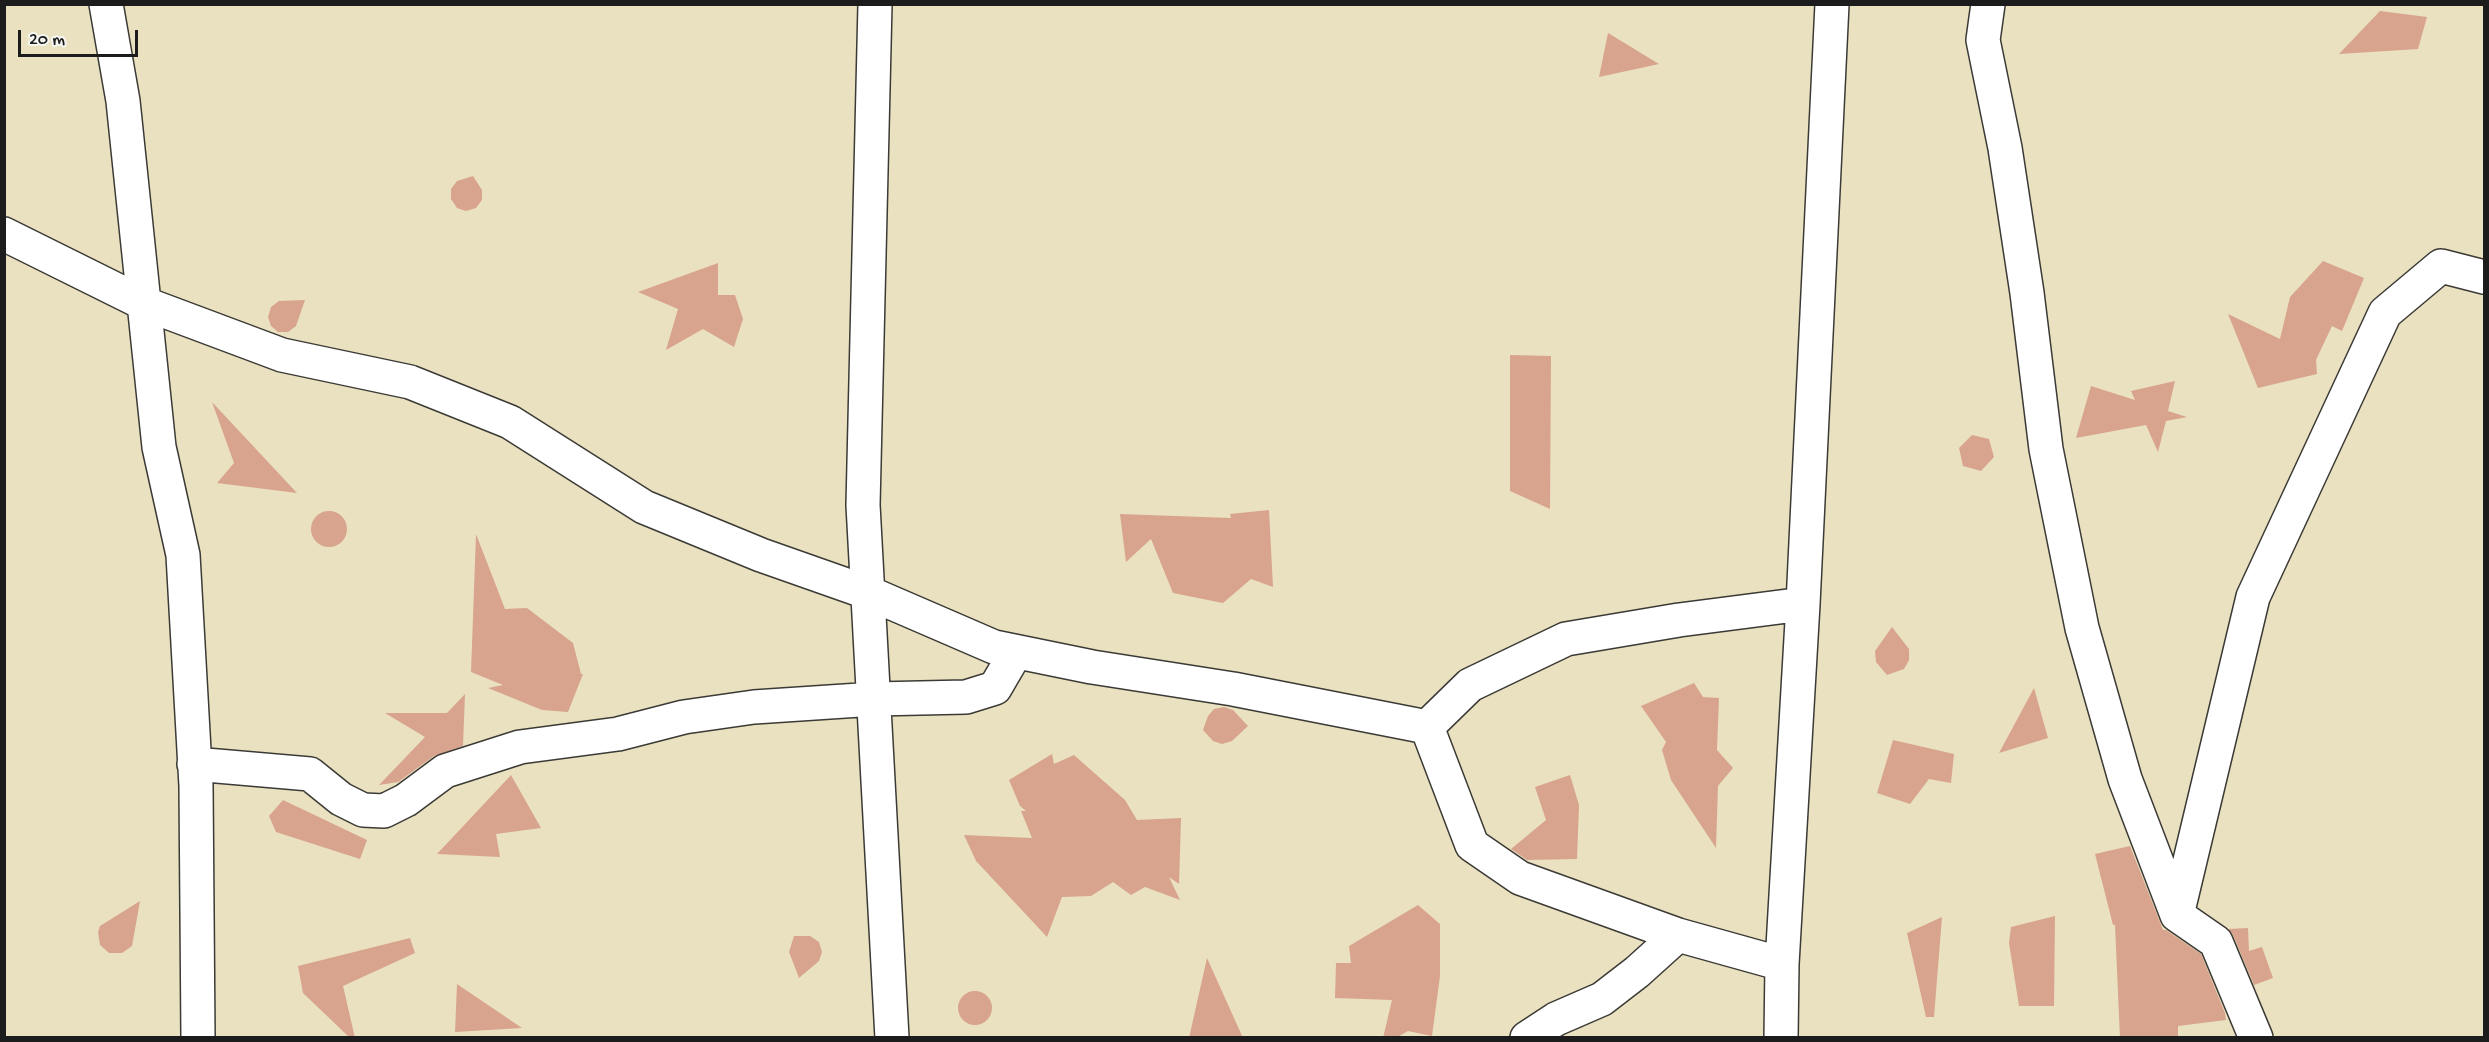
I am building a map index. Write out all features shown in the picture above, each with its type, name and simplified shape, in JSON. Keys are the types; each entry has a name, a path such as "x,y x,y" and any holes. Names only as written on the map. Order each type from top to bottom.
{"street":[{"path":"106,4 123,101 142,303 159,447 183,555 194,764 198,1038"},
{"path":"874,4 862,505 875,699 892,1038"},
{"path":"1781,1038 1782,964 1803,604 1832,4"},
{"path":"1988,4 1983,40 2005,148 2046,449 2082,628 2125,778 2177,915 2216,942 2256,1038"},
{"path":"4,234 142,303 282,355 410,382 510,422 644,507 761,555 869,593 994,647 1092,668 1233,689 1426,727"},
{"path":"2177,915 2253,597 2385,313 2441,266 2484,277"},
{"path":"1426,727 1470,685 1566,639 1679,620 1803,604"},
{"path":"194,764 310,774 341,799 363,810 384,811 406,800 445,771 520,747 618,734 684,717 754,707 875,699 966,697 995,688 1016,652"},
{"path":"1426,727 1472,845 1520,879 1678,935 1782,964"},
{"path":"1527,1038 1556,1019 1602,999 1637,972 1678,935"}],"building":[{"path":"2380,11 2427,17 2418,49 2339,54"},
{"path":"1608,33 1659,64 1599,77"},
{"path":"473,176 482,190 482,200 476,208 466,211 457,208 451,199 451,189 457,181"},
{"path":"2323,261 2364,278 2342,331 2332,326 2316,360 2317,374 2258,388 2228,314 2280,339 2290,297"},
{"path":"718,263 718,295 735,295 743,319 734,347 703,329 666,350 678,309 638,292"},
{"path":"305,300 296,326 288,332 278,332 271,326 268,317 271,307 279,301"},
{"path":"1510,355 1551,356 1550,509 1510,491"},
{"path":"2175,381 2168,411 2187,417 2166,421 2158,452 2146,425 2076,438 2091,386 2135,400 2131,391"},
{"path":"212,402 297,493 217,483 234,463"},
{"path":"1972,435 1989,439 1994,457 1981,471 1963,466 1959,448"},
{"path":"1269,510 1273,587 1251,579 1223,603 1173,593 1151,539 1126,562 1120,514 1231,518 1230,514"},
{"path":"329,511 341,517 347,529 341,541 329,547 317,541 311,529 317,517"},
{"path":"476,534 505,609 527,608 573,643 581,674 583,674 568,712 542,710 488,688 503,685 471,672"},
{"path":"1892,627 1909,649 1909,660 1904,669 1887,675 1876,662 1875,651"},
{"path":"1694,683 1703,697 1719,698 1717,750 1733,768 1718,786 1716,848 1671,780 1662,750 1666,742 1641,706"},
{"path":"2034,688 2048,738 1999,753"},
{"path":"465,694 463,746 434,756 398,782 379,785 425,737 385,713 447,713"},
{"path":"1224,707 1233,710 1248,726 1232,741 1222,744 1213,741 1203,730 1208,716 1214,709"},
{"path":"1893,740 1954,754 1951,783 1929,779 1910,804 1877,793"},
{"path":"1052,754 1054,764 1074,755 1125,800 1137,820 1181,818 1179,884 1169,877 1180,900 1145,887 1131,895 1113,882 1091,896 1062,897 1047,937 976,861 964,835 1032,838 1021,811 1026,811 1020,806 1009,780"},
{"path":"511,775 541,828 496,834 500,857 437,854"},
{"path":"1570,775 1579,805 1577,859 1527,860 1511,849 1546,820 1535,787"},
{"path":"283,800 367,840 360,859 276,832 269,816"},
{"path":"2130,846 2163,930 2201,954 2226,1020 2178,1026 2178,1038 2120,1038 2115,925 2113,925 2095,854"},
{"path":"140,901 132,946 122,953 109,953 100,945 98,932 100,926"},
{"path":"1418,905 1440,924 1440,976 1432,1036 1408,1031 1396,1038 1383,1038 1392,1000 1335,998 1336,963 1351,963 1349,946"},
{"path":"2055,916 2054,1006 2019,1006 2009,943 2011,927"},
{"path":"1942,917 1934,1017 1926,1017 1907,933"},
{"path":"2248,928 2249,951 2262,947 2273,978 2254,985 2233,935 2228,929"},
{"path":"794,936 810,936 819,942 822,952 819,961 799,978 789,952"},
{"path":"410,938 415,953 343,986 355,1038 350,1038 303,993 298,966"},
{"path":"1207,958 1243,1038 1189,1038"},
{"path":"457,984 522,1028 455,1032"},
{"path":"975,991 987,996 992,1008 987,1020 975,1025 963,1020 958,1008 963,996"}]}
